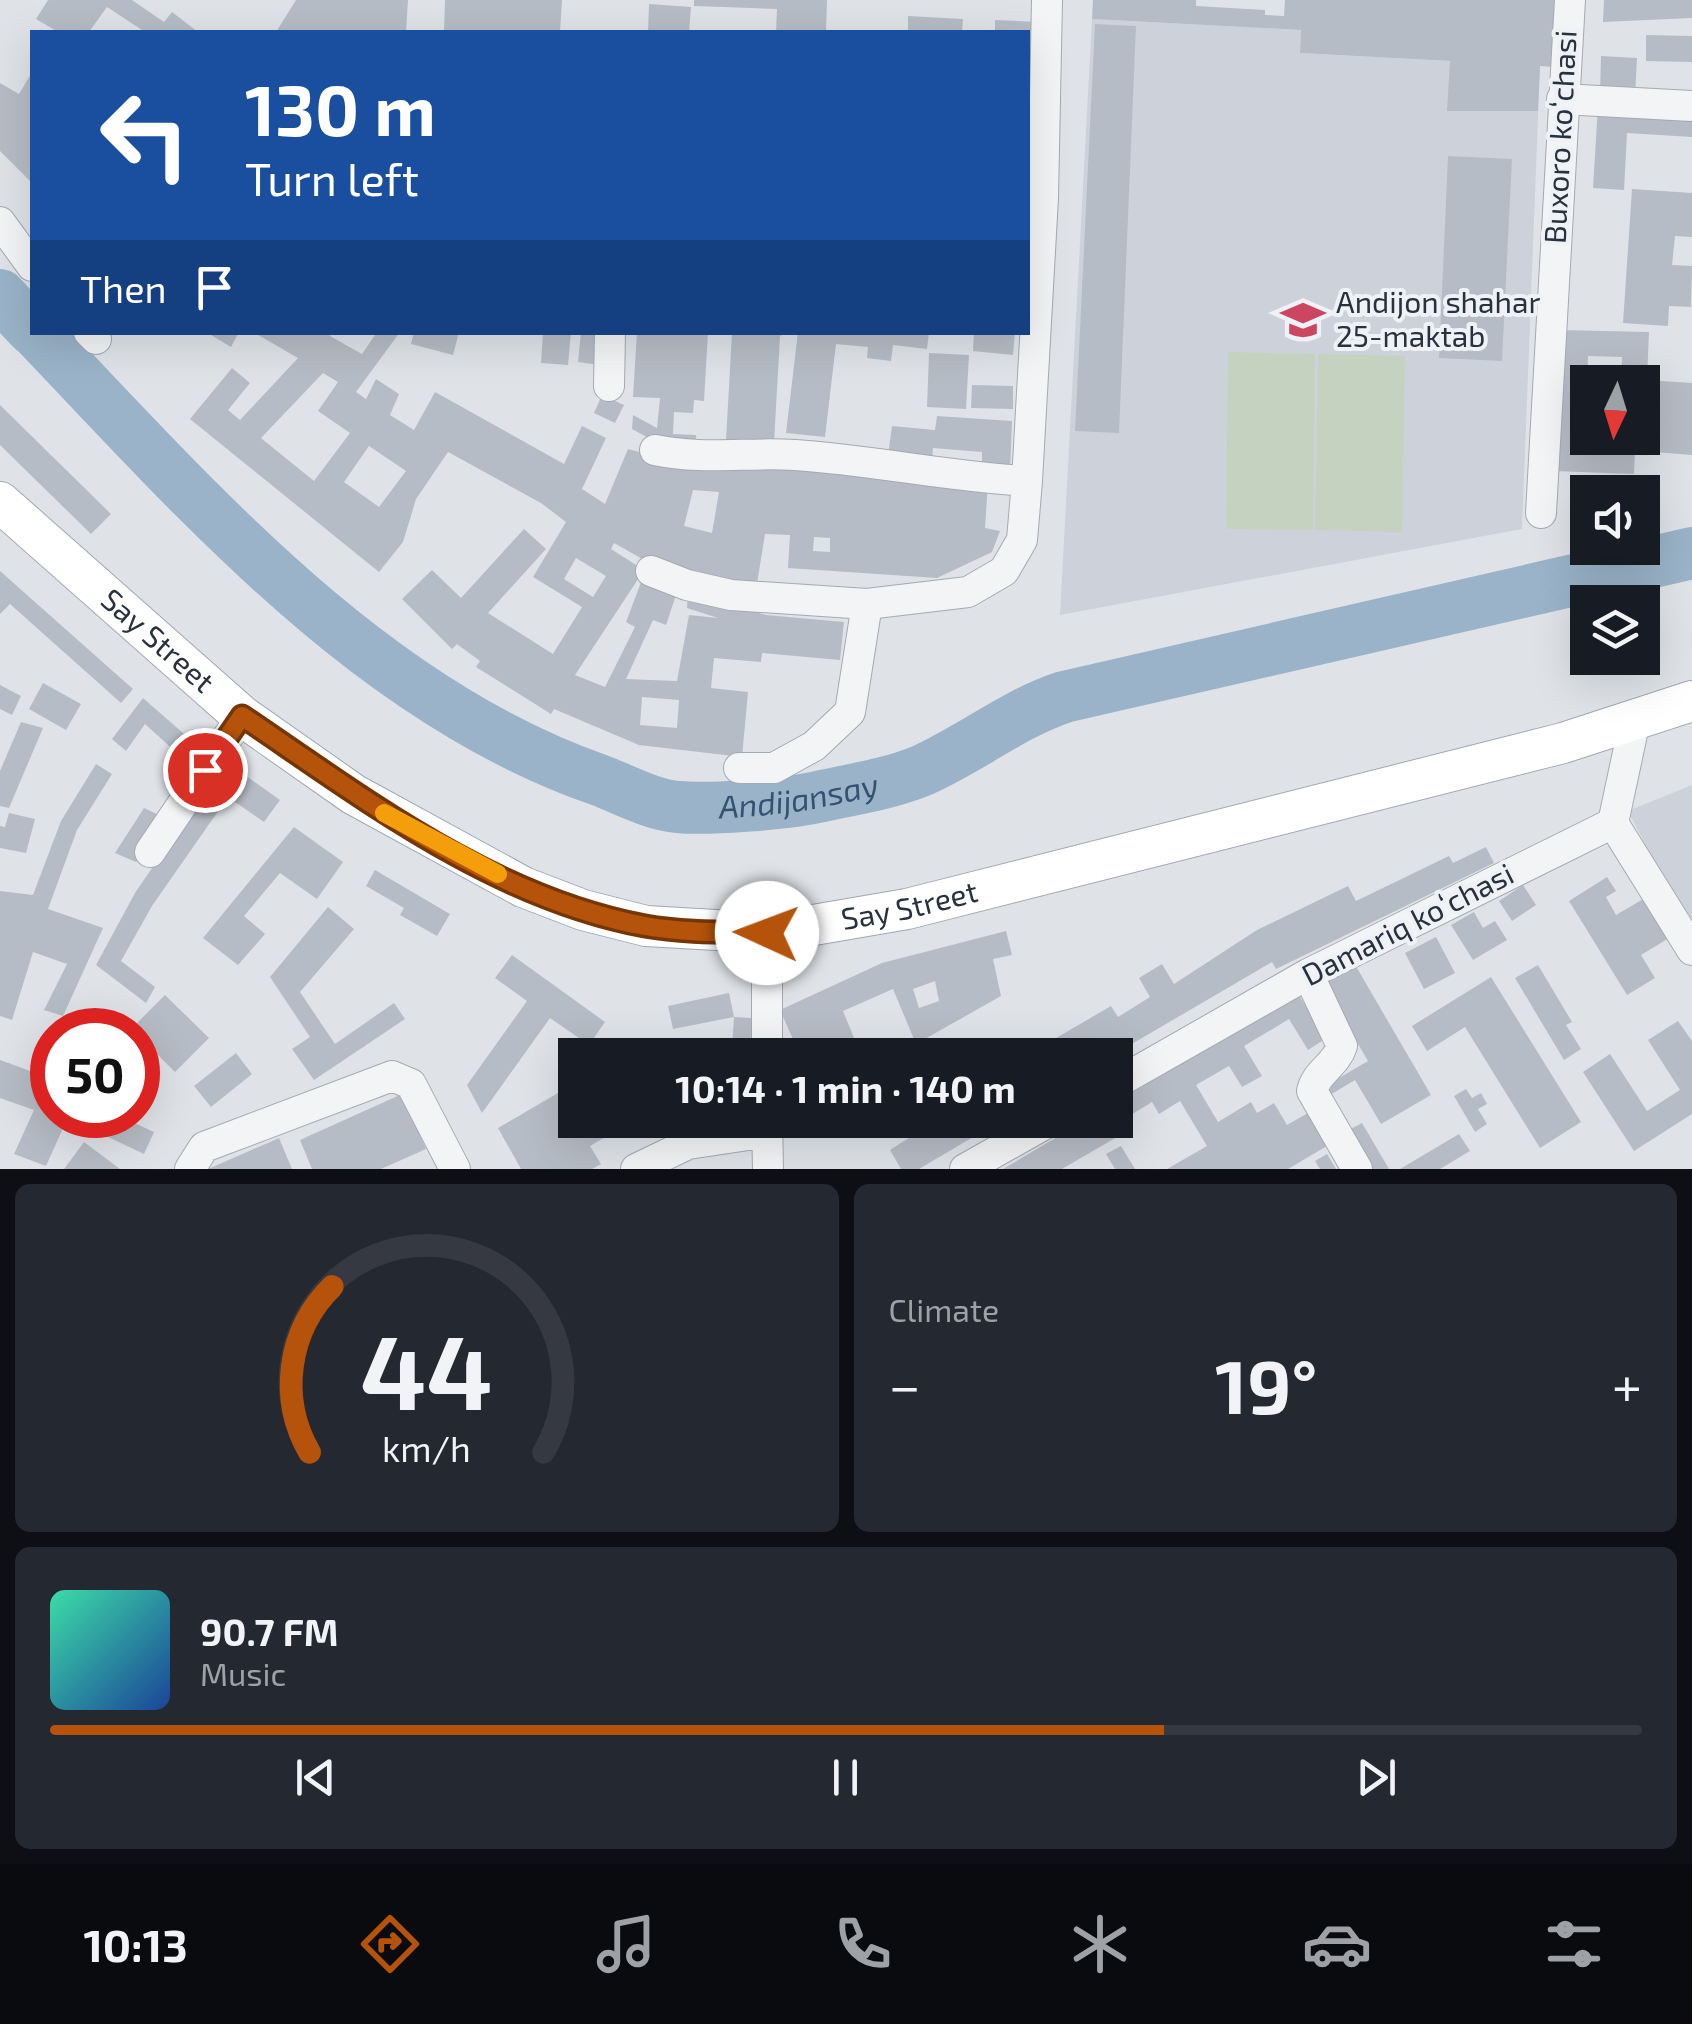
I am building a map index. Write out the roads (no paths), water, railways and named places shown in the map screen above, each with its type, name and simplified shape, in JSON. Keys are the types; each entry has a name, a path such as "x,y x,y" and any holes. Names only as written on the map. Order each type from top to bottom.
{"main road":[{"name":"Say Street","path":"0,502 242,716 382,812 522,887 584,910 646,926 767,933 926,904 1563,743 1692,701"}],"street":[{"path":"651,571 686,586 730,595 866,604 968,592 1004,572 1022,540 1027,481 1035,198 1047,0"},
{"name":"Buxoro koʻchasi","path":"1540,513 1570,0"},
{"path":"1562,99 1692,106"},
{"path":"0,222 30,263"},
{"path":"610,335 610,386"},
{"path":"655,450 686,456 791,454 888,463 970,478 1027,481"},
{"path":"739,768 774,768 814,746 850,712 866,604"},
{"path":"150,852 242,716"},
{"path":"1635,720 1613,822 1692,950"},
{"name":"Damariq koʻchasi","path":"1133,1074 1308,974 1613,822"},
{"path":"767,933 767,1038"},
{"path":"1308,974 1342,1046 1338,1058 1315,1080 1312,1092 1357,1169"},
{"path":"190,1169 204,1147 392,1076 411,1084 455,1169"},
{"path":"636,1169 688,1144 714,1138"},
{"path":"767,1138 768,1169"},
{"path":"965,1169 1020,1138"}],"waterway":[{"name":"Andijansay","path":"0,295 30,327"},
{"name":"Andijansay","path":"39,335 225,528 363,648 438,701 516,745 638,796 678,807 783,802 883,783 923,770 1027,712 1064,697 1692,553"}],"place":[{"name":"Andijon shahar 25-maktab","path":"1303,320"}]}
